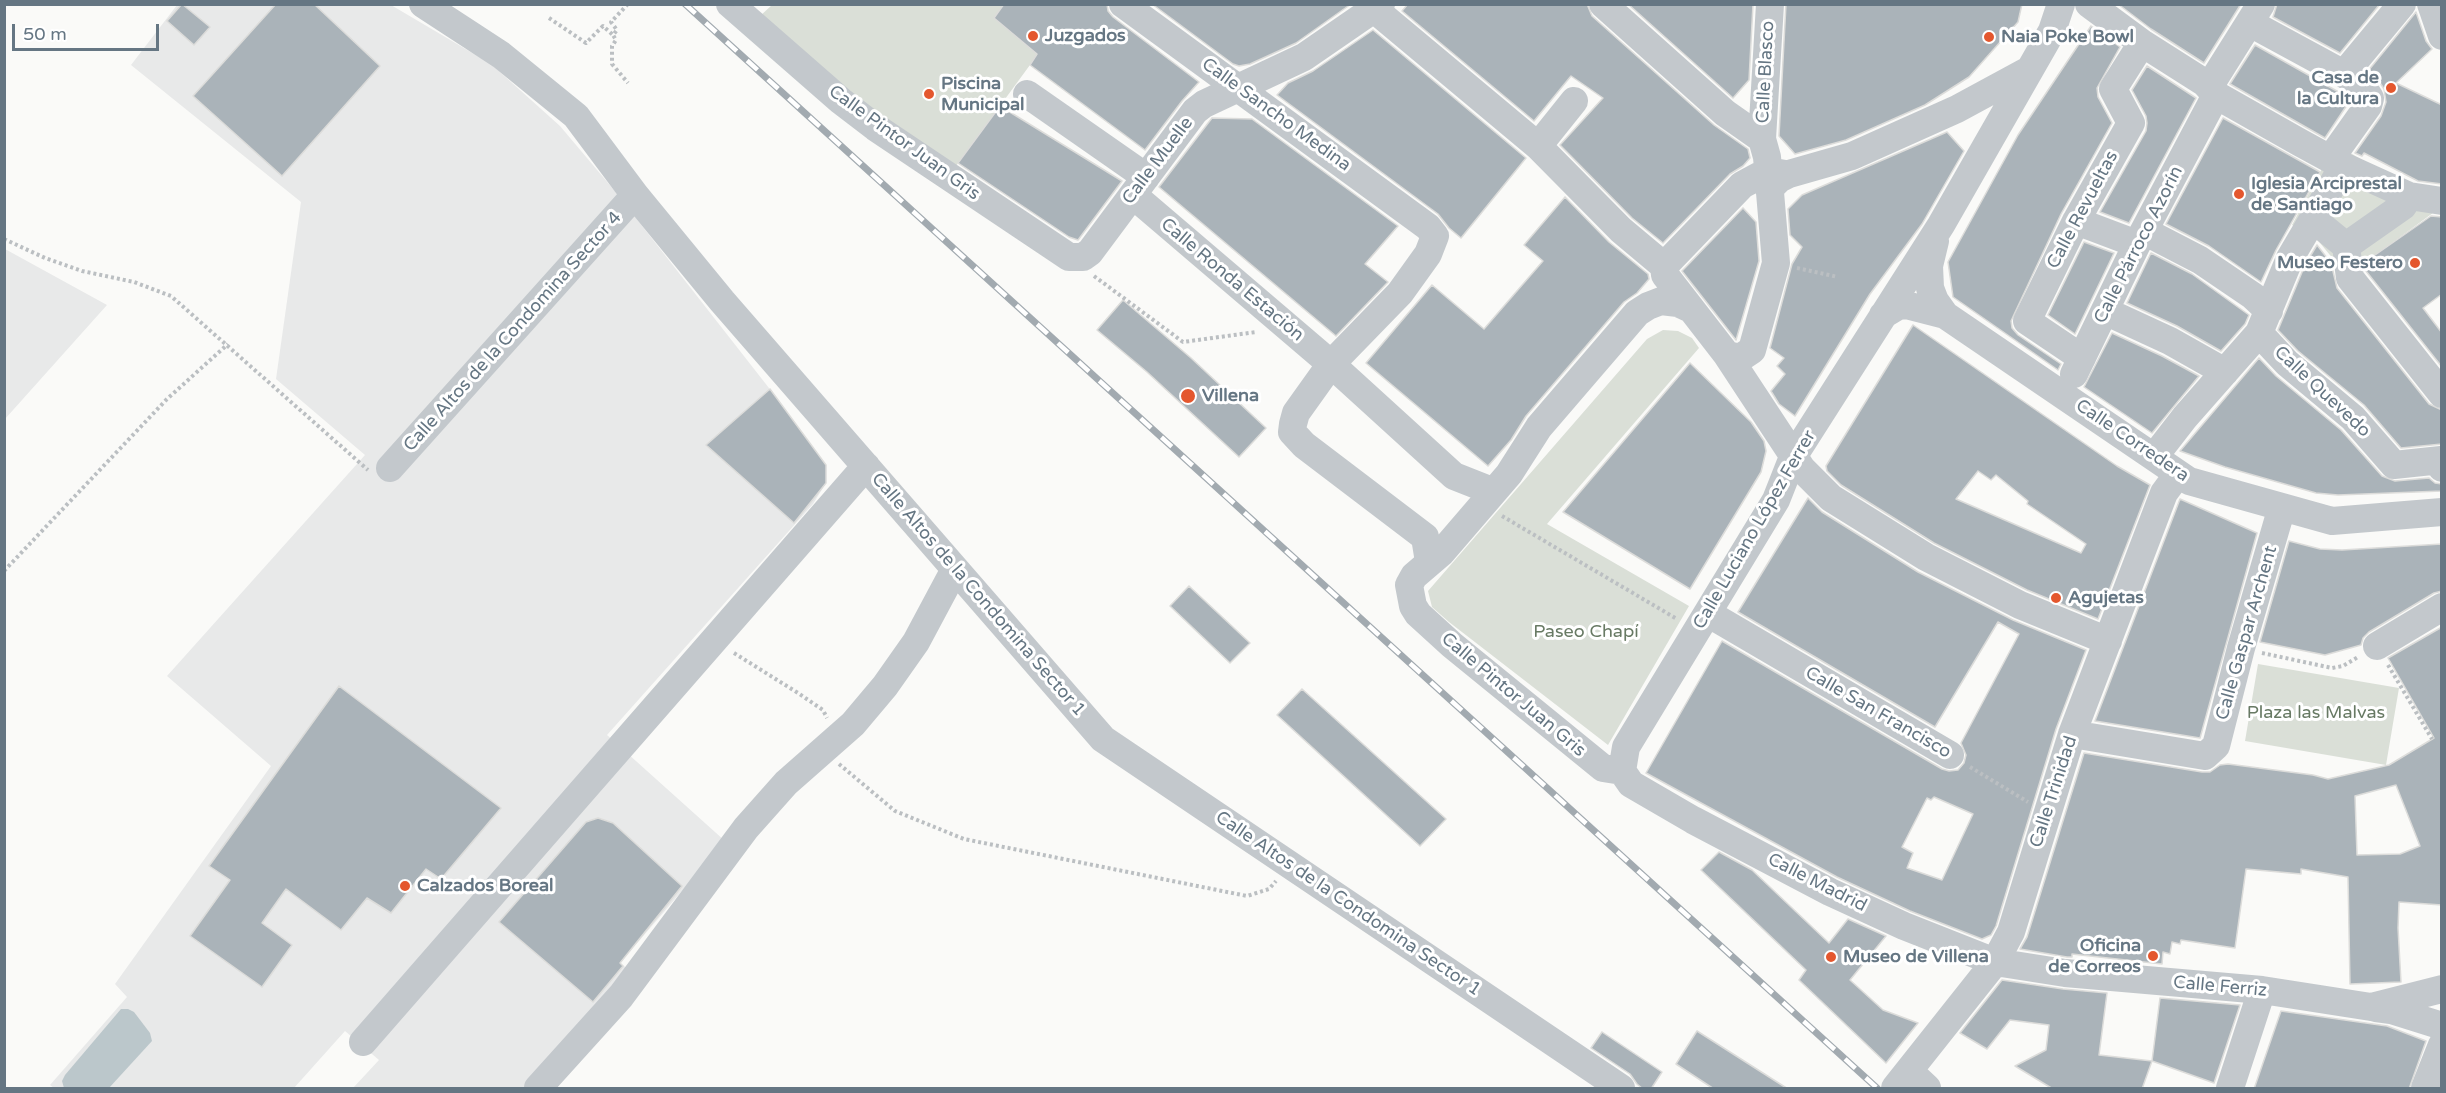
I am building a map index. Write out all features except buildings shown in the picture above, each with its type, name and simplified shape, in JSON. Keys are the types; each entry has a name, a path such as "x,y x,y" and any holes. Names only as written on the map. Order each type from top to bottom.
{"street":[{"name":"Calle Altos de la Condomina Sector 1","path":"423,4 501,55 576,116 635,195 722,301 1103,739 1621,1089"},
{"name":"Calle Pintor Juan Gris","path":"730,4 875,128 1069,257 1083,257 1088,261"},
{"name":"Calle Sancho Medina","path":"1123,4 1428,228 1435,236 1428,254 1400,293 1331,364"},
{"path":"1603,4 1725,113 1762,139"},
{"name":"Calle Blasco","path":"1770,4 1762,139 1775,178 1776,263"},
{"path":"1945,315 1935,301 1928,277 1933,248 1941,225 2052,31 2061,4"},
{"path":"2089,4 2212,91 2337,162 2409,196 2442,201"},
{"path":"2344,74 2402,4"},
{"path":"2431,4 2442,36"},
{"name":"Calle Muelle","path":"1088,261 1195,111 1204,104 1304,57 1375,6"},
{"path":"1375,6 1538,146 1621,230 1664,266 1665,275 1791,440 1812,481 1831,498 1926,557 2020,605 2108,641"},
{"path":"2154,457 2264,322 2290,258 2313,219 2337,162 2368,106 2370,98 2363,87 2255,14"},
{"name":"Calle Párroco Azorín","path":"2063,395 2212,91 2255,14"},
{"name":"Calle Revueltas","path":"2082,358 2027,321 2076,221 2131,123 2114,89 2142,43"},
{"path":"1664,266 1736,190 1852,156 1974,100 2029,70"},
{"name":"Calle Ronda Estación","path":"1027,94 1140,186 1454,476 1497,503"},
{"path":"1538,146 1574,100"},
{"path":"1974,100 1970,110 1971,119 1977,129 1990,139"},
{"name":"Calle Altos de la Condomina Sector 4","path":"390,468 635,195"},
{"path":"2346,246 2403,206 2409,196"},
{"path":"2313,219 2346,246 2350,278 2442,394"},
{"path":"2076,221 2140,237 2200,260 2253,296 2264,322"},
{"name":"Calle Luciano López Ferrer","path":"1622,771 1626,747 1696,612 1776,500 1791,440 1890,303 1941,225"},
{"path":"1727,355 1740,358 1752,350 1776,263"},
{"path":"1421,569 1497,503 1528,441 1637,314 1661,301 1673,302 1691,309"},
{"name":"Calle Corredera","path":"1890,303 1945,315 2188,481 2332,521 2442,512"},
{"path":"2105,311 2170,341 2225,372"},
{"name":"Calle Quevedo","path":"2264,322 2287,363 2353,418 2394,465 2440,460 2442,468"},
{"path":"1331,364 1296,413 1292,432 1304,445 1425,537 1421,569"},
{"path":"363,1042 866,466"},
{"name":"Calle Trinidad","path":"1910,1083 1995,962 2011,932 2072,734 2164,493 2178,474"},
{"name":"Calle Gaspar Archent","path":"2072,734 2205,756 2216,746 2241,648 2282,507"},
{"path":"538,1089 621,996 746,828 786,783 831,744 870,705 916,642 955,569"},
{"name":"Calle Pintor Juan Gris","path":"1421,569 1409,585 1409,596 1418,614 1586,756 1603,768 1622,771 1631,784 1645,792"},
{"path":"2377,646 2442,607"},
{"name":"Calle San Francisco","path":"1696,612 1950,755"},
{"name":"Calle Madrid","path":"1645,792 1693,820 1830,892 1904,926 1995,962"},
{"name":"Calle Ferriz","path":"1995,962 2065,973 2262,990 2371,1007 2442,989"},
{"path":"2230,1089 2262,990"},
{"path":"2371,1007 2391,1010 2442,1026"},
{"path":"2425,1089 2442,1045"}],"path":[{"path":"613,35 617,30 610,22 628,4"},
{"path":"549,18 586,43 603,26 616,40 612,46 612,64 628,83"},
{"path":"4,239 45,258 82,271 134,282 171,296 381,481 390,468"},
{"path":"1088,261 1183,342 1267,331"},
{"path":"1776,263 1838,277"},
{"path":"4,571 167,399 228,344"},
{"path":"1497,503 1678,619 1696,612"},
{"path":"715,639 745,661 823,710 831,744 847,773 895,811 964,839 1247,896 1269,888 1290,865"},
{"path":"2241,648 2332,668 2343,666 2377,646 2432,739"},
{"name":"Calle San Francisco","path":"1950,755 2046,813"}],"shaded area":[{"path":"177,5 391,5 491,64 560,126 614,190 776,397 826,465 826,483 813,504 607,735 725,841 620,963 629,970 530,1088 353,1088 379,1060 345,1031 294,1088 54,1088 50,1085 127,997 115,984 271,766 167,676 365,455 276,379 301,202 131,65"},
{"path":"5,249 107,305 5,419"},
{"path":"121,1009 134,1012 150,1033 152,1041 109,1088 64,1088 62,1081 65,1075"}],"green space":[{"name":"Piscina Municipal","path":"772,5 1004,5 1038,54 956,166 867,110 760,16"},
{"path":"2342,148 2441,207 2347,276 2316,238 2292,225 2325,163"},
{"name":"Paseo Chapí","path":"1663,330 1678,331 1692,338 1699,348 1547,524 1689,606 1608,745 1449,622 1432,607 1428,591 1647,339"},
{"name":"Plaza las Malvas","path":"2258,664 2399,688 2386,765 2245,741"}],"railway":[{"path":"685,4 1877,1088"}],"place":[{"name":"Juzgados","path":"1033,36"},
{"name":"Naia Poke Bowl","path":"1989,37"},
{"name":"Casa de la Cultura","path":"2391,88"},
{"name":"Piscina Municipal","path":"929,94"},
{"name":"Iglesia Arciprestal de Santiago","path":"2239,194"},
{"name":"Museo Festero","path":"2415,263"},
{"name":"Villena","path":"1188,396"},
{"name":"Agujetas","path":"2056,598"},
{"name":"Calzados Boreal","path":"405,886"},
{"name":"Oficina de Correos","path":"2153,956"},
{"name":"Museo de Villena","path":"1831,957"}]}
